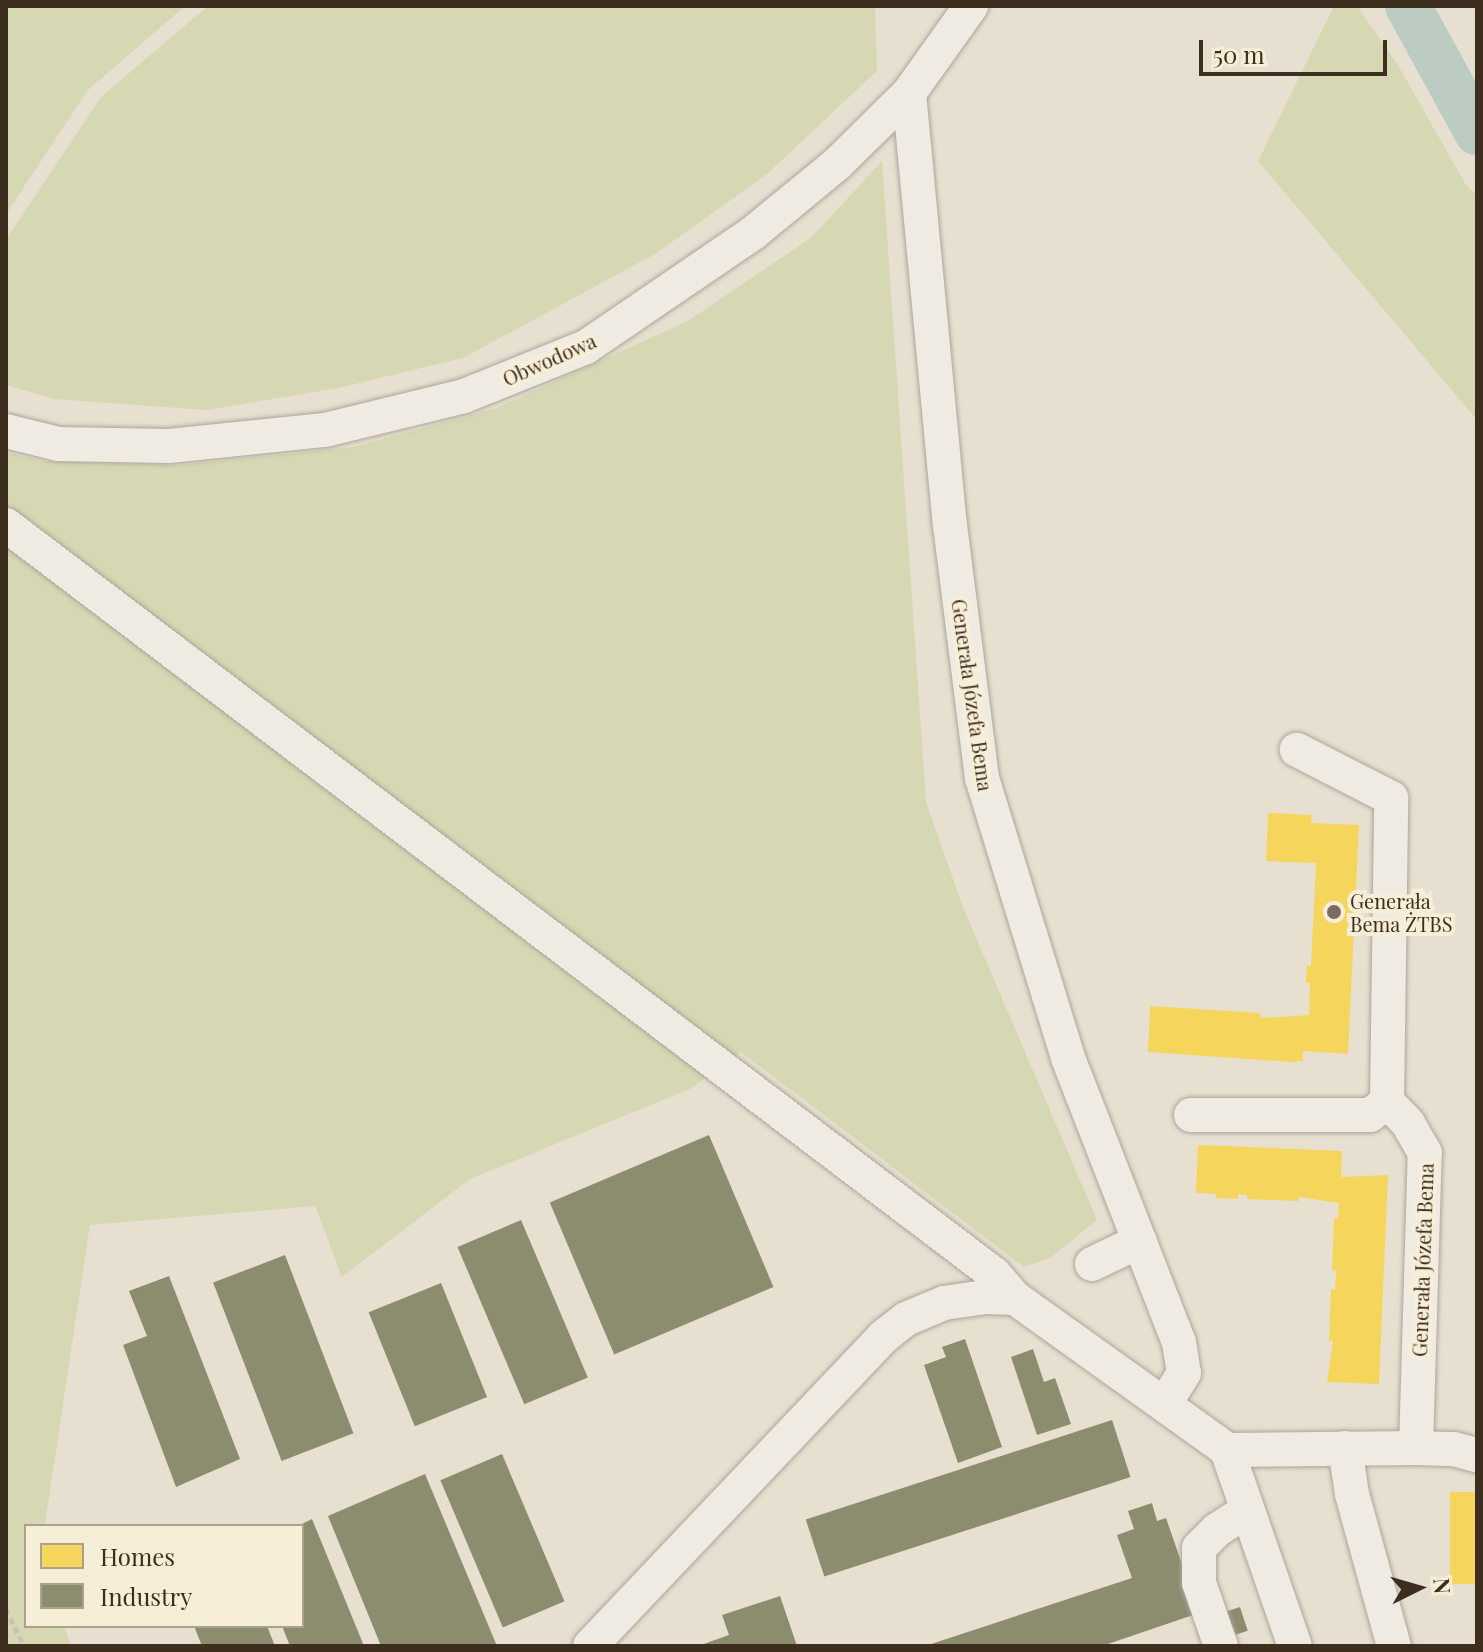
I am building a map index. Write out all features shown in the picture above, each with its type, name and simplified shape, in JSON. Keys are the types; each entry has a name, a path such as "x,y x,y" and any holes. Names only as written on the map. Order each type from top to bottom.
{"street":[{"name":"Obwodowa","path":"6,431 58,444 169,446 325,430 464,396 586,347 753,233 837,164 909,93 971,6"},
{"name":"Generała Józefa Bema","path":"909,93 950,525 982,778 1068,1058 1179,1342 1184,1373 1165,1404"},
{"path":"6,525 994,1274 1015,1298 1227,1450 1295,1646"},
{"path":"1191,1115 1370,1115 1387,1102 1391,798 1297,750"},
{"name":"Generała Józefa Bema","path":"1387,1102 1408,1123 1425,1153 1416,1448"},
{"path":"1092,1264 1140,1241"},
{"path":"590,1646 883,1337 906,1319 944,1303 985,1297 1015,1298"},
{"path":"1345,1448 1352,1494 1394,1646"},
{"path":"1227,1450 1416,1448 1454,1449 1477,1455"},
{"path":"1221,1646 1199,1583 1199,1548 1217,1530 1246,1511"}],"path":[{"path":"6,1609 24,1646"}],"green space":[{"path":"6,6 185,6 88,90 6,214"},
{"path":"208,6 875,6 877,71 767,174 655,254 463,358 338,388 206,410 55,399 6,385 6,240 102,96"},
{"path":"1334,6 1357,6 1398,65 1465,183 1477,196 1477,420 1258,161"},
{"path":"882,161 926,802 963,907 1097,1220 1050,1258 1024,1267 741,1052 692,1088 470,1179 342,1277 315,1206 90,1225 45,1524 24,1524 24,1628 65,1628 71,1646 6,1646 6,452 41,461 177,465 353,447 494,409 688,321 812,237"}],"building: Homes":[{"name":"Generała Bema ŻTBS","path":"1268,813 1312,815 1311,823 1359,825 1348,1054 1303,1051 1303,1061 1290,1062 1148,1052 1150,1006 1261,1013 1260,1018 1309,1015 1310,983 1306,983 1307,966 1311,966 1316,863 1266,861"},
{"path":"1198,1145 1342,1151 1341,1177 1388,1175 1379,1384 1327,1382 1333,1341 1329,1341 1331,1289 1335,1290 1336,1270 1332,1270 1334,1218 1338,1218 1339,1203 1299,1197 1299,1201 1247,1199 1247,1195 1238,1194 1238,1199 1216,1198 1216,1194 1196,1193"},
{"path":"1450,1492 1477,1492 1477,1584 1450,1584"}],"building: Industry":[{"path":"709,1135 773,1287 614,1354 550,1203"},
{"path":"521,1220 588,1377 524,1404 457,1247"},
{"path":"285,1255 353,1433 282,1461 213,1283"},
{"path":"169,1276 240,1459 176,1487 123,1345 147,1336 129,1291"},
{"path":"441,1283 487,1397 415,1426 369,1312"},
{"path":"965,1339 1002,1447 958,1463 924,1365 946,1357 942,1347"},
{"path":"1033,1349 1044,1382 1055,1378 1071,1424 1037,1435 1011,1357"},
{"path":"1112,1420 1131,1477 824,1577 806,1520"},
{"path":"502,1454 565,1601 503,1627 440,1480"},
{"path":"425,1474 497,1646 381,1646 328,1516"},
{"path":"1152,1503 1157,1521 1166,1518 1199,1613 1102,1646 925,1646 1132,1578 1117,1535 1134,1529 1128,1511"},
{"path":"312,1519 364,1646 290,1646 283,1628 304,1628 302,1524"},
{"path":"780,1596 797,1646 698,1646 729,1635 722,1615"},
{"path":"1240,1607 1248,1631 1233,1636 1225,1612"},
{"path":"195,1628 268,1628 275,1646 202,1646"}],"waterway":[{"path":"1408,6 1477,132"}],"place":[{"name":"Generała Bema ŻTBS","path":"1334,912"}]}
